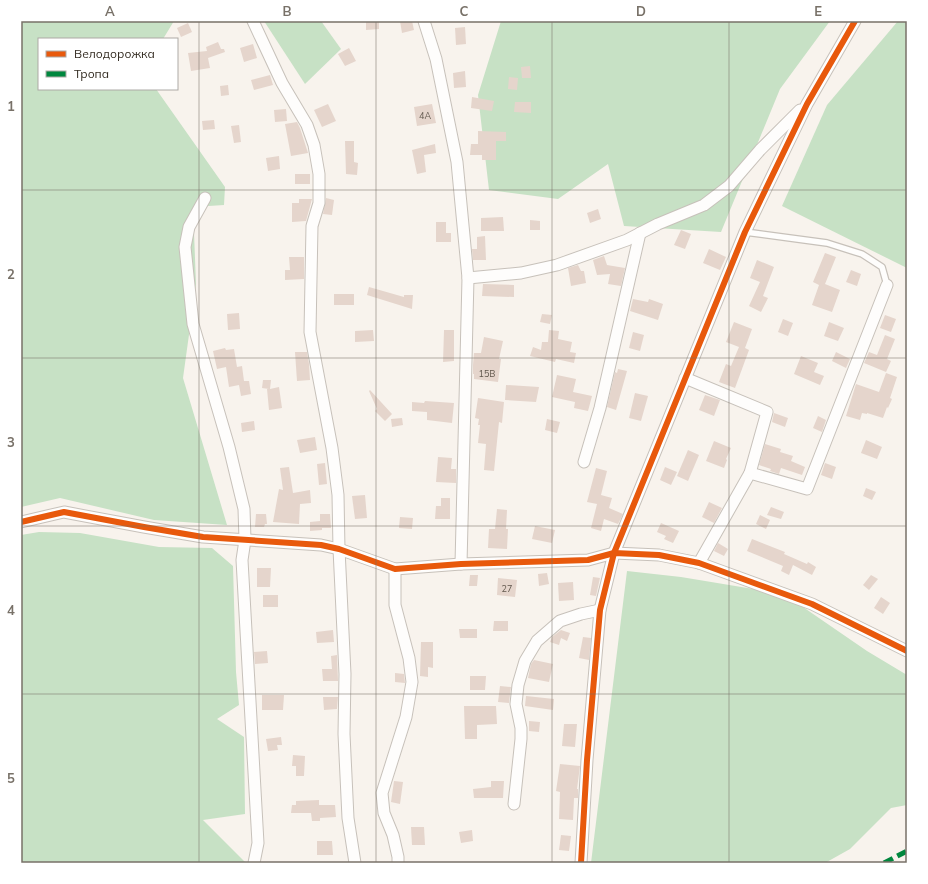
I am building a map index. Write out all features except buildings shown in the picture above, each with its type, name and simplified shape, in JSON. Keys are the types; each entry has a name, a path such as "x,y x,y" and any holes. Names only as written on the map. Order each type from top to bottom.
{"street":[{"path":"253,21 282,83 307,125 314,145 319,174 319,203 312,226 310,332 332,448 338,495 345,674 344,734 348,818 356,863"},
{"path":"424,21 436,59 456,162 468,278 461,564"},
{"path":"581,863 587,760 600,610 614,553 745,232 807,104 855,21"},
{"path":"468,278 522,273 557,265 627,240 658,224 704,205 728,186 760,150 807,104"},
{"path":"204,198 189,227 185,247 193,324 230,447 244,509 245,540 242,560 258,843 254,863"},
{"path":"584,462 600,408 640,234"},
{"path":"750,473 807,489 887,285"},
{"path":"685,378 767,412 750,473 699,563"},
{"path":"21,522 64,512 196,536 321,545 339,549 395,569 461,564 588,560 614,553 659,555 699,563 812,604 907,651"},
{"path":"395,569 395,605 409,658 412,682 406,717 382,793 384,813 393,835 398,863"},
{"path":"514,804 522,728 516,704 518,685 525,661 537,641 560,621 600,610"}],"lane":[{"path":"745,232 827,242 862,254 882,267 887,285"}],"green space":[{"path":"21,21 174,21 164,38 38,38 38,90 157,90 225,187 224,205 193,207 196,284 183,378 227,525 154,520 60,498 21,507"},
{"path":"264,21 321,21 341,49 305,84"},
{"path":"501,21 830,21 780,89 721,232 624,226 608,164 558,199 489,190 478,95"},
{"path":"898,21 907,21 907,268 782,206 827,105"},
{"path":"39,532 80,533 159,547 212,548 233,566 236,672 239,705 217,719 244,737 245,814 203,820 246,863 21,863 21,535"},
{"path":"627,571 681,577 784,594 867,651 907,675 907,805 891,808 850,849 825,863 591,863"}],"marked path":[{"path":"884,863 907,851"}],"cycle path":[{"path":"581,863 587,760 600,610 614,553 745,232 807,104 855,21"},
{"path":"21,522 64,512 203,537 321,545 339,549 395,569 461,564 588,560 614,553 659,555 699,563 812,604 907,651"}]}
